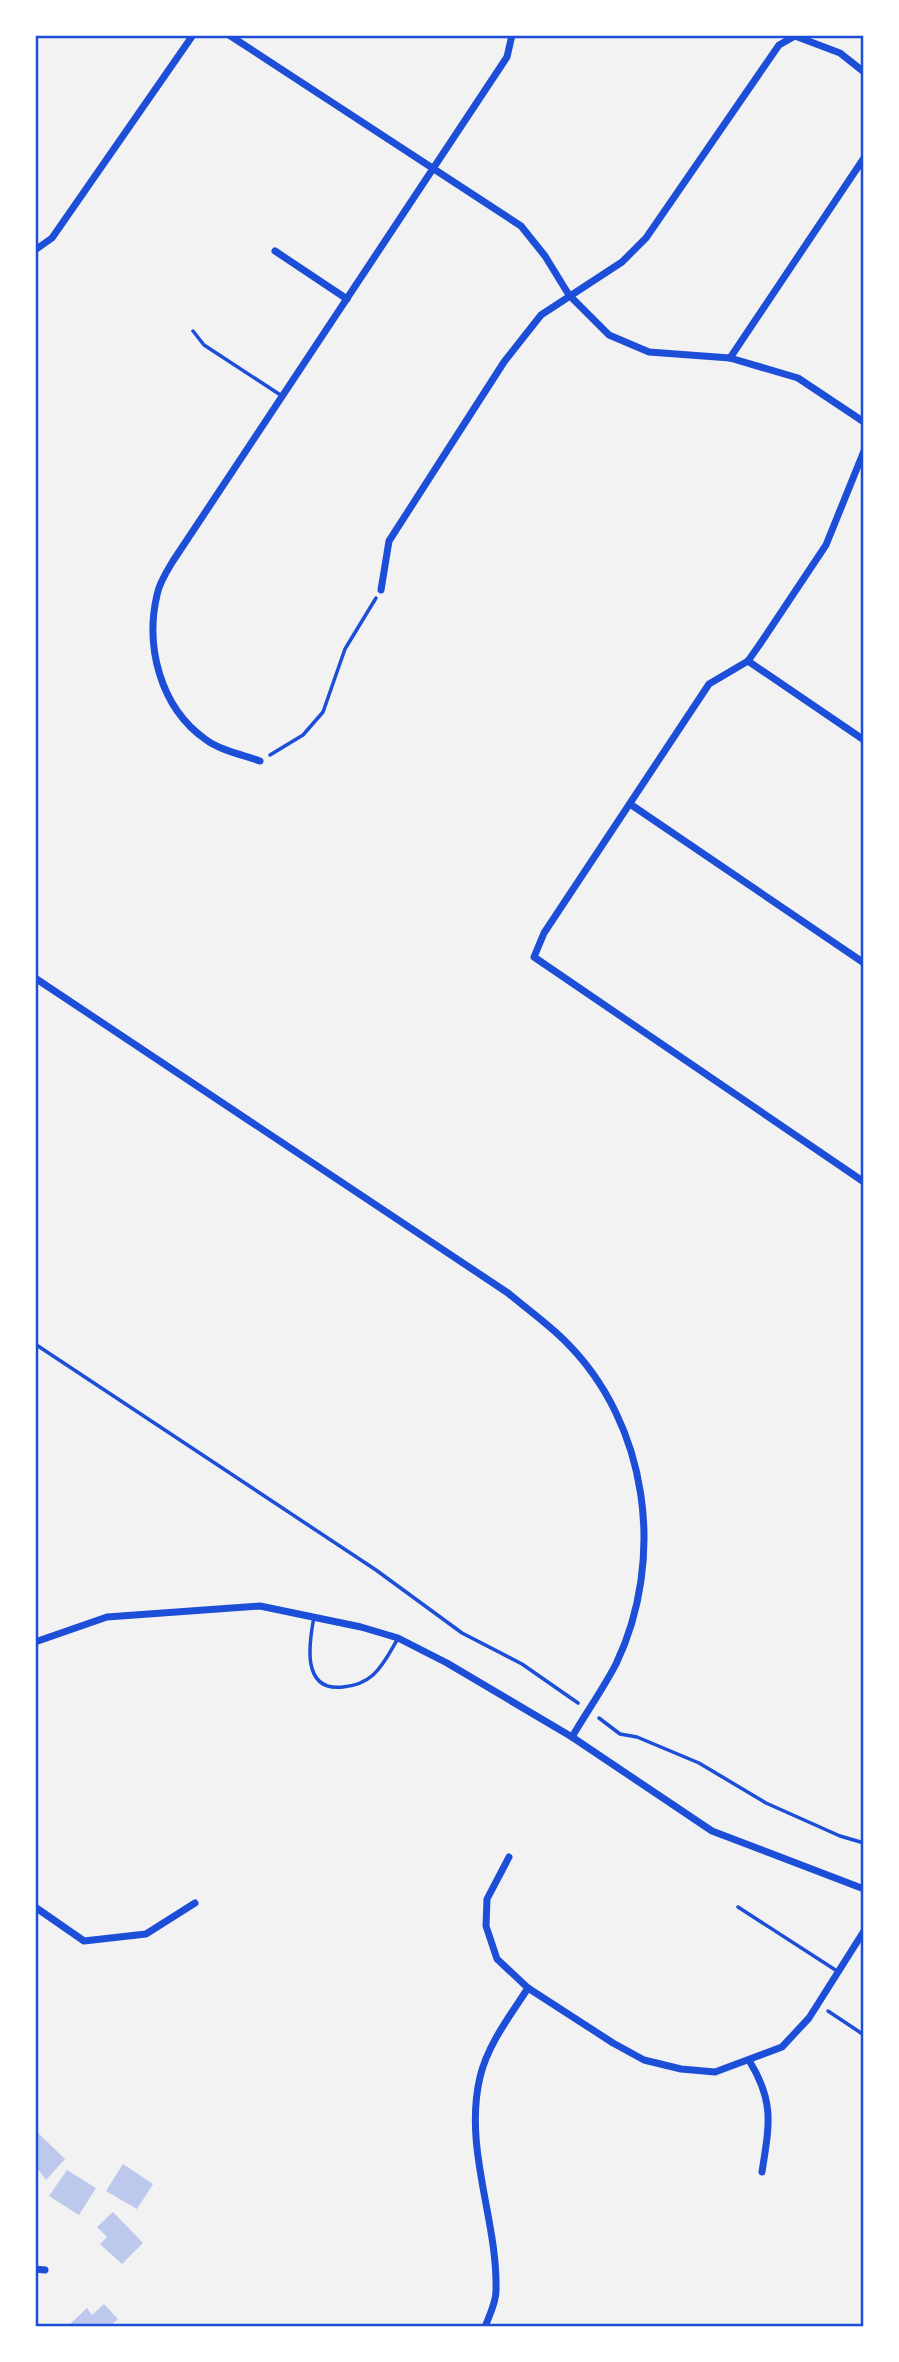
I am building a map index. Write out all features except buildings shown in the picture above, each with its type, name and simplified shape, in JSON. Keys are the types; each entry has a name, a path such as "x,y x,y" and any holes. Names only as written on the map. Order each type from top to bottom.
{"street":[{"path":"35,250 52,238 193,35"},
{"path":"229,35 521,226 545,256 569,295 609,335 649,352 730,358 798,378 864,422"},
{"path":"260,761 205,740 172,704 157,669 152,631 157,592 173,561 507,57 512,35"},
{"path":"381,590 389,541 504,362 541,315 622,262 646,238 779,45 795,36 840,53 864,72"},
{"path":"730,358 864,158"},
{"path":"275,251 346,299"},
{"path":"864,451 826,545 748,661 709,684 544,933 534,957 864,1182"},
{"path":"748,661 864,740"},
{"path":"630,804 864,962"},
{"path":"35,978 508,1293 567,1342 602,1389 631,1447 642,1489 646,1546 637,1601 616,1663 572,1737"},
{"path":"35,1642 107,1617 260,1606 398,1639 447,1663 572,1737 712,1831 864,1889"},
{"path":"509,1857 488,1899 486,1926 497,1959 528,1988 644,2060 715,2072 750,2062 782,2047 818,2004 864,1931"},
{"path":"35,1907 84,1941 146,1934 195,1903"},
{"path":"485,2327 496,2294 477,2146 476,2103 480,2076 493,2042 528,1988"},
{"path":"750,2062 763,2084 769,2108 762,2172"},
{"path":"35,2269 45,2270"}],"lane":[{"path":"193,331 204,345 282,396"},
{"path":"314,1617 309,1644 310,1667 318,1681 335,1688 355,1686 370,1678 382,1666 398,1639"},
{"path":"738,1907 839,1972"}],"path":[{"path":"260,761 303,735 323,712 345,649 381,590"},
{"path":"35,1344 376,1570 462,1633 522,1664 620,1734 637,1737 699,1763 766,1803 864,1843"},
{"path":"818,2004 864,2035"}]}
